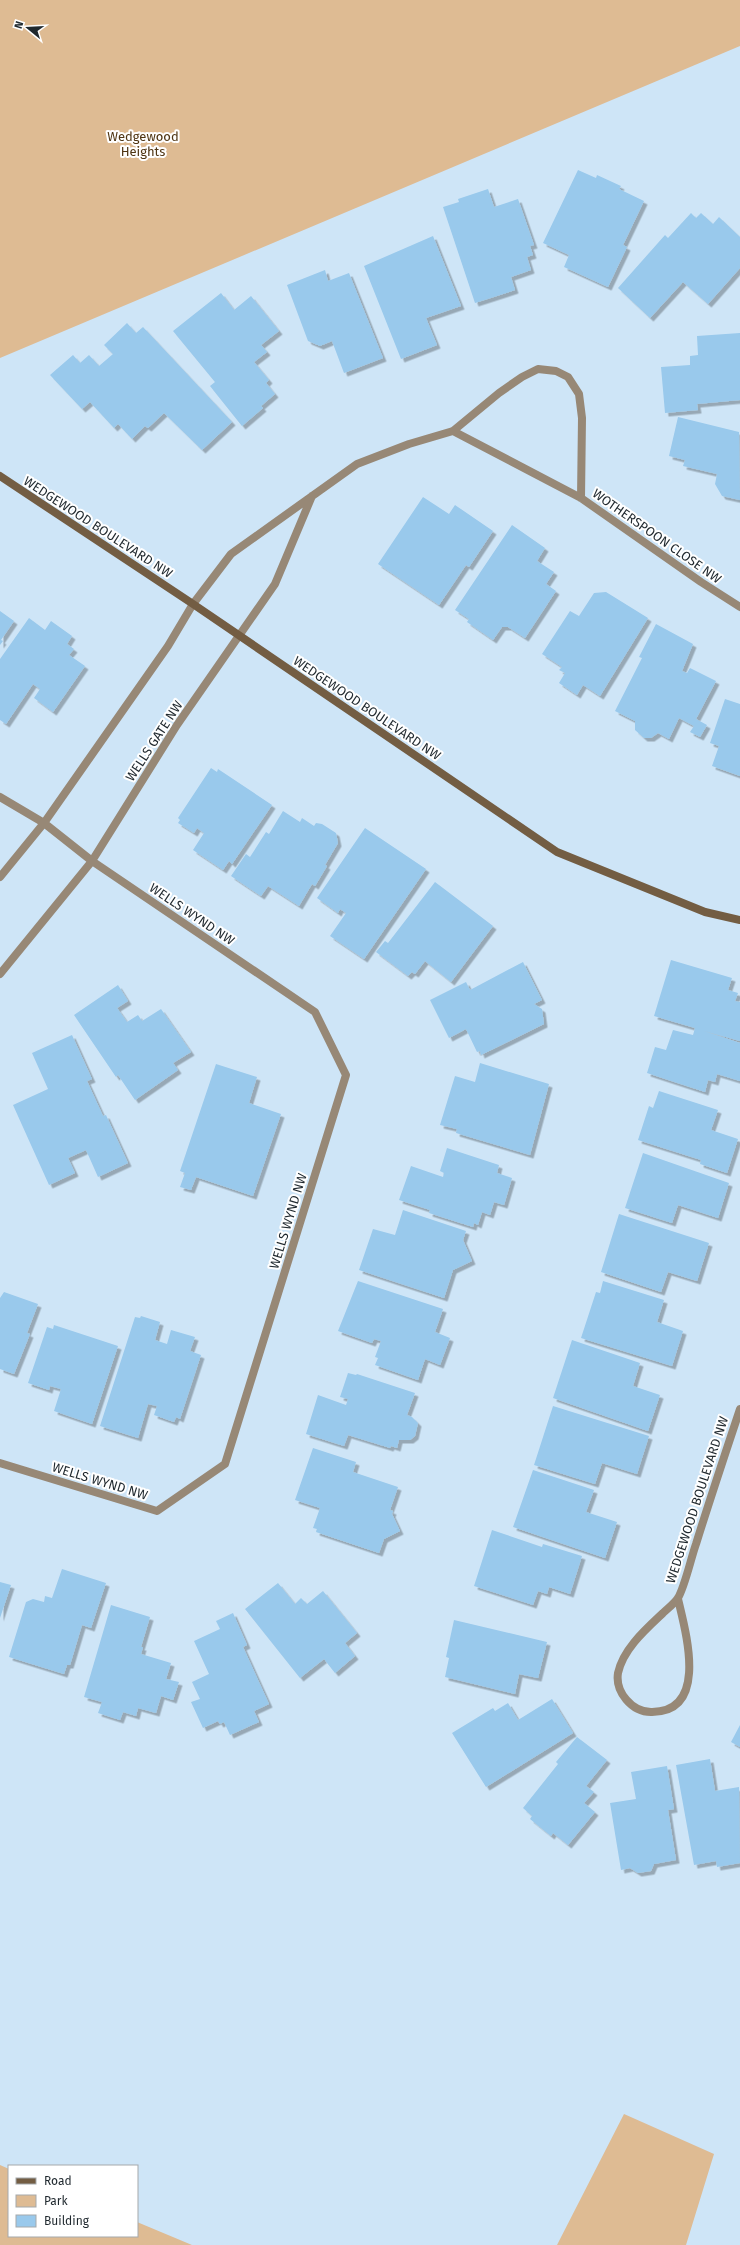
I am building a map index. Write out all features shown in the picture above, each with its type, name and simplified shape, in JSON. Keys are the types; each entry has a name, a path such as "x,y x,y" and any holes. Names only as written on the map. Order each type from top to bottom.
{"street":[{"name":"WOTHERSPOON CLOSE NW","path":"193,604 231,554 357,464 409,444 453,431 499,393 527,374 538,369 556,371 568,377 579,394 582,418 580,498"},
{"name":"WOTHERSPOON CLOSE NW","path":"453,431 580,498 701,582 740,607"},
{"name":"WEDGEWOOD BOULEVARD NW","path":"0,476 193,604 557,852 705,912 740,920"},
{"path":"240,636 275,584 313,495"},
{"path":"0,878 44,822 168,646 193,604"},
{"name":"WELLS GATE NW","path":"92,861 177,725 240,636"},
{"name":"WELLS WYND NW","path":"0,797 44,822 92,861 315,1012 346,1075 225,1464 157,1511 0,1463"},
{"path":"0,974 92,861"},
{"name":"WEDGEWOOD BOULEVARD NW","path":"678,1599 687,1636 690,1660 687,1686 678,1705 664,1713 647,1712 627,1702 619,1688 618,1675 622,1661 637,1640 678,1599 740,1409"}],"green space":[{"name":"Wedgewood Heights","path":"0,0 740,0 740,46 0,358"},
{"path":"624,2114 714,2154 686,2245 557,2245"},
{"path":"0,2165 8,2169 8,2237 138,2237 138,2222 192,2245 0,2245"}],"building":[{"path":"578,170 596,178 597,175 621,186 619,189 644,201 623,245 627,247 608,287 564,267 569,255 543,243"},
{"path":"488,189 494,207 518,199 534,245 530,246 533,255 527,257 531,270 511,277 515,290 475,303 443,207 459,202 458,199"},
{"path":"691,213 696,218 701,213 713,224 719,217 740,237 740,268 708,304 683,282 650,318 618,288 665,235 668,238"},
{"path":"433,236 461,306 426,318 437,345 401,359 364,266"},
{"path":"325,270 328,281 349,273 383,358 344,373 332,341 320,346 308,341 287,285"},
{"path":"221,293 234,310 251,296 279,331 261,345 267,352 254,362 269,380 266,383 275,394 261,406 263,408 242,426 210,386 215,382 173,331"},
{"path":"127,323 136,333 143,327 232,422 202,450 164,413 148,428 145,426 132,439 118,424 114,428 90,402 82,409 50,375 73,355 80,363 89,355 99,366 113,354 104,345"},
{"path":"740,333 740,400 697,404 698,410 665,413 661,367 690,365 690,356 698,355 697,336"},
{"path":"678,417 739,432 740,500 722,496 715,484 717,474 683,466 685,460 669,456"},
{"path":"423,497 449,514 455,505 493,531 469,567 466,565 439,605 378,564"},
{"path":"512,525 545,548 537,561 554,572 546,584 556,591 525,638 508,627 502,627 493,640 467,622 469,619 455,610"},
{"path":"606,592 648,618 600,696 583,685 577,695 559,683 565,673 559,670 562,667 542,654 570,611 579,616 594,593"},
{"path":"0,611 14,621 1,640 3,641 0,645"},
{"path":"29,618 45,630 51,621 72,636 67,644 74,649 69,655 85,666 53,712 34,698 40,689 33,684 6,724 0,720 0,659"},
{"path":"656,624 693,644 682,671 687,673 690,668 716,681 696,719 707,725 700,737 690,732 694,726 679,718 669,739 658,733 651,738 644,738 635,730 635,721 615,711 642,658 639,657"},
{"path":"725,699 740,704 740,776 712,766 719,746 710,743"},
{"path":"211,768 217,772 218,769 272,805 232,864 229,861 223,870 193,850 204,833 197,828 194,833 178,823 180,820 178,818"},
{"path":"283,811 300,822 302,818 314,826 316,823 322,824 336,833 338,843 315,886 312,884 299,906 268,886 261,896 231,876 246,854 250,857 266,832 269,834"},
{"path":"365,828 426,869 364,959 330,936 346,913 340,909 338,913 317,898"},
{"path":"435,882 493,926 451,982 425,961 415,974 412,972 408,976 376,952 385,941 388,943"},
{"path":"671,960 732,978 728,990 738,993 735,1001 740,1002 740,1041 704,1031 740,1043 740,1081 717,1074 715,1082 708,1080 705,1092 647,1073 655,1047 666,1050 673,1030 693,1035 695,1028 654,1016"},
{"path":"523,962 542,1000 534,1004 542,1009 544,1024 481,1055 480,1051 477,1052 466,1029 449,1038 430,1000 466,982 470,990"},
{"path":"118,985 128,1001 117,1008 127,1022 138,1015 142,1021 161,1009 191,1052 173,1063 178,1070 135,1100 118,1075 116,1077 74,1015"},
{"path":"72,1035 92,1079 87,1081 103,1116 106,1115 128,1163 98,1177 86,1150 68,1158 75,1173 49,1185 13,1105 48,1089 32,1053"},
{"path":"480,1063 549,1084 530,1155 456,1133 457,1129 440,1125 455,1076 475,1082"},
{"path":"216,1064 257,1077 249,1103 281,1114 253,1196 196,1177 191,1190 180,1187 185,1173 180,1171"},
{"path":"659,1091 718,1110 711,1130 738,1139 727,1173 700,1164 701,1160 638,1140 649,1106 653,1108"},
{"path":"447,1148 499,1165 497,1173 512,1178 504,1205 494,1202 490,1215 482,1212 478,1225 474,1223 473,1227 429,1213 430,1210 399,1200 411,1166 443,1177 444,1173 440,1171"},
{"path":"643,1153 729,1183 718,1218 678,1205 672,1223 625,1208"},
{"path":"403,1210 466,1231 463,1240 472,1261 453,1270 444,1298 359,1270 373,1229 395,1235"},
{"path":"619,1214 709,1243 697,1281 668,1272 661,1292 601,1272"},
{"path":"358,1281 443,1309 435,1332 450,1338 440,1365 425,1359 418,1380 375,1365 378,1358 375,1357 381,1341 374,1339 372,1343 338,1331"},
{"path":"603,1281 664,1300 657,1322 683,1331 672,1366 581,1338 596,1292 600,1293"},
{"path":"4,1292 38,1304 27,1333 30,1334 14,1374 0,1369 0,1298"},
{"path":"141,1316 160,1322 155,1340 167,1344 171,1330 195,1337 190,1351 201,1355 180,1419 176,1417 174,1422 154,1415 157,1406 148,1404 138,1438 100,1426 135,1317 140,1318"},
{"path":"54,1325 118,1346 92,1424 54,1411 61,1389 50,1386 49,1390 28,1383 47,1327 53,1329"},
{"path":"572,1340 640,1363 633,1386 660,1395 648,1431 553,1398"},
{"path":"348,1373 357,1374 415,1393 407,1415 412,1417 418,1423 415,1436 410,1440 399,1440 397,1448 391,1446 390,1448 348,1435 344,1446 306,1434 318,1395 346,1405 348,1399 340,1397"},
{"path":"553,1406 649,1436 637,1474 602,1463 595,1484 534,1465"},
{"path":"313,1448 356,1462 353,1472 398,1487 390,1510 393,1511 392,1514 400,1531 384,1539 379,1553 316,1532 317,1529 313,1528 320,1508 295,1500"},
{"path":"533,1470 594,1490 586,1512 617,1522 605,1558 513,1527"},
{"path":"492,1530 542,1547 543,1544 582,1556 570,1594 549,1587 547,1594 538,1591 533,1605 474,1586"},
{"path":"62,1569 106,1583 91,1628 82,1625 70,1665 67,1665 64,1674 9,1657 26,1602 33,1599 44,1602 45,1596 52,1598"},
{"path":"0,1582 11,1585 0,1618"},
{"path":"278,1583 295,1604 301,1598 307,1604 323,1591 357,1633 345,1643 355,1656 335,1673 324,1659 300,1678 245,1609"},
{"path":"111,1605 150,1617 141,1647 143,1647 141,1654 171,1663 166,1679 179,1682 173,1700 161,1696 156,1713 138,1708 136,1716 123,1712 120,1720 98,1713 102,1702 84,1697"},
{"path":"233,1613 247,1645 243,1647 269,1704 254,1711 259,1722 230,1735 224,1722 220,1724 218,1721 203,1728 191,1702 200,1699 192,1682 209,1674 194,1641 220,1629 216,1621"},
{"path":"454,1620 547,1642 538,1678 519,1674 515,1694 445,1677 449,1658 446,1657"},
{"path":"552,1699 573,1733 486,1787 452,1733 493,1708 495,1711 508,1703 518,1720"},
{"path":"740,1725 740,1747 731,1742"},
{"path":"577,1737 607,1760 586,1786 594,1792 584,1803 595,1812 568,1845 553,1833 551,1836 530,1819 532,1816 523,1808 558,1764 556,1762"},
{"path":"710,1759 715,1791 739,1787 740,1863 717,1867 716,1861 694,1865 676,1765"},
{"path":"667,1766 674,1809 668,1810 676,1860 654,1864 651,1871 638,1873 630,1868 621,1870 610,1803 636,1799 631,1772"}]}
